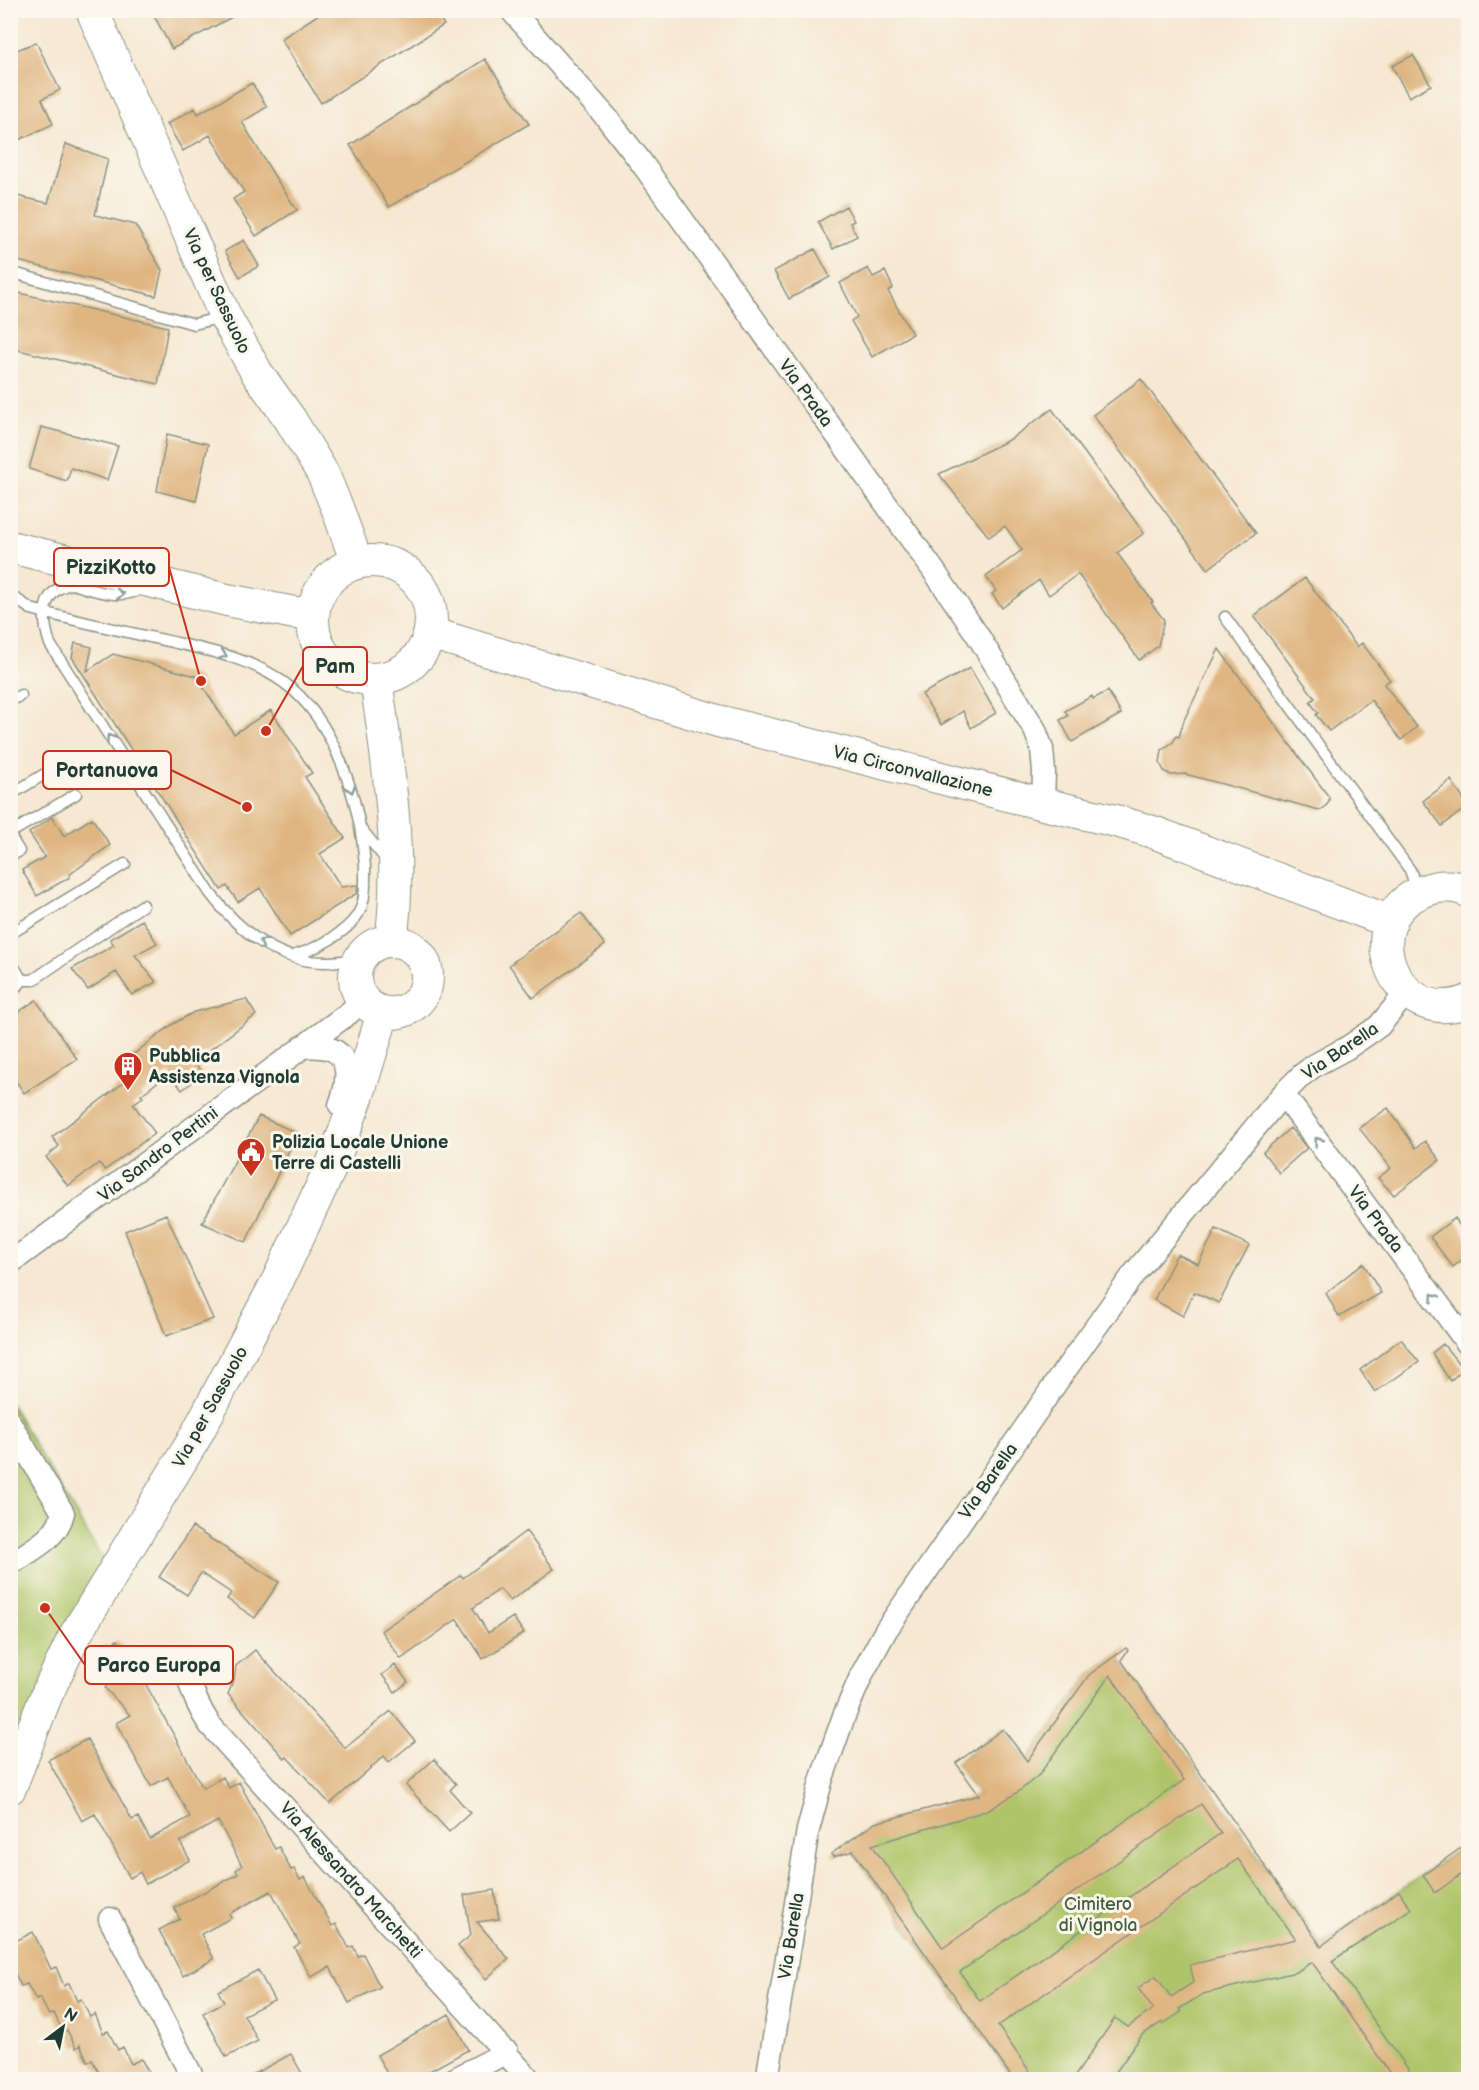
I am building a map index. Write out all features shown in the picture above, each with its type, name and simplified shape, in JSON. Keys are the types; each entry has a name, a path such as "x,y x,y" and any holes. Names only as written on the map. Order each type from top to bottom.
{"main road":[{"name":"Via per Sassuolo","path":"92,10 225,316 257,373 295,427 323,474 357,563"},
{"path":"10,547 254,606 295,613 313,613"},
{"path":"374,561 391,564 413,578 428,599 431,616 430,633 420,654 405,670 391,677 376,680 359,678 342,672 329,661 319,647 313,631 316,599 323,587 332,576 357,563 374,561"},
{"name":"Via Circonvallazione","path":"430,633 718,721 1153,832 1391,922"},
{"path":"376,680 389,778 395,869 396,903 392,941"},
{"path":"1468,891 1448,886 1418,893 1402,905 1391,922 1386,936 1388,959 1397,980 1407,992 1423,1001 1441,1006 1459,1005 1468,1001"},
{"path":"392,941 402,942 419,953 427,972 428,982 420,1000 412,1007 393,1014 373,1006 357,990 355,980 360,959 373,946 392,941"},
{"name":"Via per Sassuolo","path":"10,1788 46,1696 74,1637 157,1502 215,1401 278,1280 333,1162 357,1098 373,1006"}],"street":[{"name":"Via Prada","path":"511,10 607,118 641,162 934,570 978,636 1035,730 1042,749 1043,804"},
{"name":"Via Barella","path":"767,2079 808,1830 822,1778 844,1716 862,1674 886,1630 1133,1275 1283,1094 1315,1065 1373,1031 1407,992"},
{"name":"Via Sandro Pertini","path":"10,1263 349,1013 373,1006"},
{"path":"303,1046 330,1048 337,1053 346,1067 348,1076 345,1091 327,1136 333,1162"},
{"name":"Via Prada","path":"1283,1094 1468,1344"},
{"path":"10,1423 63,1513 59,1527 50,1538 10,1564"},
{"name":"Via Alessandro Marchetti","path":"187,1672 192,1695 210,1725 530,2079"},
{"path":"110,1919 194,2079"},
{"path":"453,2079 507,2052"}],"lane":[{"path":"10,272 194,324 225,316"},
{"path":"152,581 135,593 120,595 72,584 63,585 49,599 44,613 44,626 50,645 221,908 251,934 282,953 304,960 334,962 360,959"},
{"path":"10,595 31,609 44,613 214,652 258,667 284,682 303,699 330,738 352,792 361,830 365,891 358,914 352,921 322,945 292,956"},
{"path":"1225,617 1410,870 1418,893"},
{"path":"10,701 21,695"},
{"path":"10,795 61,764"},
{"path":"10,856 19,851 10,835 76,794"},
{"path":"361,830 395,869"},
{"path":"10,934 125,864"},
{"path":"12,979 33,980 143,905"}],"green space":[{"path":"11,1405 105,1563 11,1756"},
{"name":"Cimitero di Vignola","path":"1117,1655 1321,1945 1468,1843 1468,2079 1013,2079 847,1843 979,1795 956,1763 1003,1729 1027,1761 1089,1675"}],"building":[{"path":"151,10 245,10 172,49"},
{"path":"325,10 435,10 444,25 321,103 281,39"},
{"path":"36,42 60,90 42,99 53,124 10,144 10,53"},
{"path":"1413,55 1431,85 1409,97 1392,66"},
{"path":"485,59 529,124 389,207 350,145"},
{"path":"252,83 267,107 242,122 297,210 256,236 233,199 244,192 210,135 183,151 167,124 195,108 198,114"},
{"path":"66,144 108,159 95,215 135,225 162,270 156,296 10,259 10,203 17,196 48,203"},
{"path":"846,206 854,221 850,223 857,236 833,249 818,222"},
{"path":"244,240 259,266 240,277 225,251"},
{"path":"815,249 830,277 789,299 774,271"},
{"path":"868,268 873,277 885,271 893,288 888,291 912,334 872,357 851,321 857,317 840,283"},
{"path":"10,291 168,327 158,384 10,348"},
{"path":"1141,379 1256,533 1208,569 1093,415"},
{"path":"1052,409 1144,533 1117,553 1164,620 1158,646 1139,660 1078,574 1049,595 1039,580 1002,608 992,594 996,591 986,577 1022,550 1005,526 989,537 939,474 1009,440"},
{"path":"41,427 118,446 107,480 71,468 67,481 29,469"},
{"path":"167,434 208,444 196,501 157,491"},
{"path":"1305,578 1357,647 1362,643 1390,680 1384,684 1417,727 1401,740 1371,700 1329,731 1316,715 1318,713 1310,702 1315,698 1254,616"},
{"path":"75,643 92,647 87,671 113,654 196,676 234,734 271,710 312,773 305,777 345,838 320,854 341,887 357,885 357,893 290,936 260,888 238,902 227,886 221,890 72,657"},
{"path":"1219,649 1329,797 1329,802 1323,809 1319,810 1185,774 1171,775 1164,771 1160,763 1162,750 1173,742 1176,736 1179,737 1184,720"},
{"path":"970,668 996,713 971,728 963,711 941,725 922,694"},
{"path":"1108,691 1121,714 1072,742 1060,720 1068,716 1065,711 1092,696 1093,699"},
{"path":"1451,780 1468,806 1442,826 1423,801"},
{"path":"52,817 64,836 92,818 110,845 69,875 70,877 37,896 22,870 45,857 29,833"},
{"path":"581,913 605,945 533,998 509,965"},
{"path":"142,920 157,943 135,955 156,982 132,995 116,972 88,990 72,969 114,945 110,939"},
{"name":"Pubblica Assistenza Vignola","path":"246,999 256,1015 194,1062 203,1074 182,1090 169,1073 133,1104 155,1133 105,1170 99,1163 68,1186 46,1157 59,1146 52,1137 127,1080 117,1067 173,1024 194,1012"},
{"path":"36,1000 77,1059 24,1093 10,1072 10,1018"},
{"path":"1388,1108 1416,1148 1425,1141 1440,1160 1394,1195 1378,1178 1391,1168 1359,1128"},
{"name":"Polizia Locale Unione Terre di Castelli","path":"259,1116 297,1133 246,1242 202,1223"},
{"path":"1290,1128 1307,1148 1279,1173 1263,1152"},
{"path":"166,1214 213,1319 166,1336 125,1231"},
{"path":"1455,1218 1468,1239 1468,1255 1453,1267 1430,1237"},
{"path":"1216,1229 1249,1245 1219,1303 1194,1292 1183,1316 1154,1300 1177,1254 1198,1264"},
{"path":"1363,1263 1381,1293 1339,1317 1326,1293"},
{"path":"1401,1339 1419,1362 1375,1392 1360,1370"},
{"path":"1443,1344 1463,1369 1450,1381 1432,1353"},
{"path":"192,1527 279,1582 255,1618 227,1599 231,1593 201,1573 187,1595 159,1577"},
{"path":"526,1531 554,1569 510,1601 500,1589 473,1608 488,1633 513,1617 524,1633 483,1659 457,1619 401,1659 381,1631 461,1575 463,1578"},
{"path":"117,1640 139,1664 135,1668 146,1679 144,1681 203,1788 223,1777 229,1788 239,1782 275,1849 279,1847 291,1870 294,1869 300,1880 305,1877 332,1926 336,1924 349,1948 353,1946 358,1956 363,1954 380,1987 349,2003 330,1967 311,1977 294,1947 300,1944 271,1891 229,1914 231,1918 201,1934 214,1959 183,1976 159,1930 180,1919 174,1908 238,1874 236,1870 242,1866 218,1821 180,1842 190,1860 146,1884 140,1872 130,1878 95,1814 82,1821 48,1760 87,1739 132,1820 138,1817 150,1839 190,1817 168,1777 151,1786 116,1723 130,1715 105,1688 109,1684 88,1660 105,1645 108,1648"},
{"path":"1126,1648 1128,1650 1121,1660 1321,1946 1399,1891 1411,1909 1332,1961 1415,2079 1394,2079 1312,1962 1296,1972 1203,1994 1179,2009 1181,2012 1142,2035 1111,2079 1073,2079 1115,2018 1128,2027 1153,2009 1138,1988 1156,1976 1171,1997 1194,1982 1190,1965 1296,1939 1238,1859 998,2026 1035,2079 1013,2079 853,1851 833,1857 831,1854 875,1823 979,1795 956,1763 1003,1729 1027,1761 1089,1675","holes":["1110,1675 1184,1780 943,1948 872,1845 989,1810 1018,1792 1039,1775","1201,1804 1221,1833 980,2001 960,1972"]},
{"path":"255,1650 345,1748 391,1711 415,1741 389,1762 384,1756 330,1804 287,1757 285,1759 228,1694 234,1680 236,1666"},
{"path":"395,1665 408,1682 395,1692 382,1675"},
{"path":"434,1759 456,1784 450,1790 470,1813 449,1832 406,1785"},
{"path":"1468,1843 1468,1869 1435,1893 1423,1875"},
{"path":"494,1890 499,1919 477,1922 509,1959 486,1979 458,1946 471,1935 464,1895"},
{"path":"33,1932 51,1969 56,1967 64,1986 69,1983 77,2001 81,1999 90,2017 95,2014 103,2033 108,2031 118,2050 123,2047 131,2064 141,2059 153,2079 98,2079 102,2078 92,2060 88,2062 80,2045 76,2048 67,2030 63,2032 54,2013 49,2015 40,1998 36,2000 27,1984 21,1986 10,1963 10,1944"},
{"path":"258,1970 274,2000 244,2015 258,2041 226,2057 203,2013 224,2002 218,1991"},
{"path":"449,2014 468,2050 415,2079 390,2079 377,2055"},
{"path":"291,2054 305,2079 245,2079"}],"place":[{"name":"PizziKotto","path":"201,681"},
{"name":"Pam","path":"266,731"},
{"name":"Portanuova","path":"247,807"},
{"name":"Pubblica Assistenza Vignola","path":"128,1092"},
{"name":"Polizia Locale Unione Terre di Castelli","path":"251,1178"},
{"name":"Parco Europa","path":"45,1608"}]}
